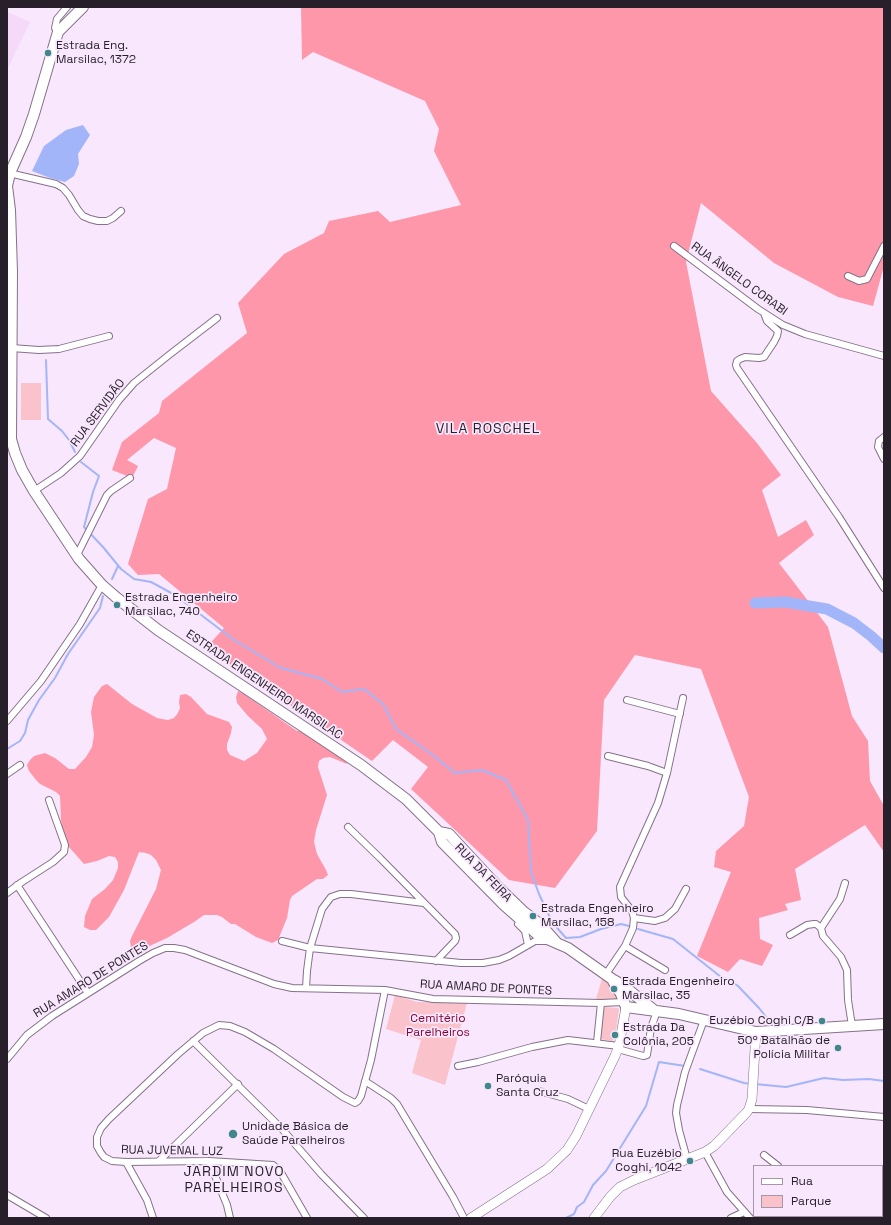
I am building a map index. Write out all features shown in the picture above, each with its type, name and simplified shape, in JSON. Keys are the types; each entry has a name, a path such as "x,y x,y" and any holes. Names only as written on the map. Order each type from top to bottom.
{"main road":[{"name":"ESTRADA ENGENHEIRO MARSILAC","path":"82,7 58,32 29,129 9,172 7,186 11,439 14,453 34,491 77,555 102,584 158,630 384,782 406,799 437,830 442,842 504,906 533,929 568,948 621,984 653,1009"},
{"name":"ESTRADA ENGENHEIRO MARSILAC","path":"609,977 625,1004"},
{"path":"471,1218 547,1169 567,1150 590,1109 618,1048 625,1004 756,1032 884,1024"},
{"path":"594,1218 610,1197 620,1187 705,1152 714,1146 749,1109 754,1085 756,1032"}],"street":[{"name":"ESTRADA ENGENHEIRO MARSILAC","path":"58,32 55,28 57,19 67,7"},
{"path":"9,172 56,184 63,188 83,216 90,219 107,221 113,218 120,211"},
{"name":"RUA ÂNGELO CORABI","path":"674,246 764,313 798,332 884,356"},
{"path":"848,276 859,281 867,279 884,246"},
{"path":"764,313 767,321 778,331 777,336 764,357 744,357 738,360 738,368 839,517 884,588"},
{"name":"RUA SERVIDÃO","path":"34,491 61,473 80,456 119,400 134,383 217,318"},
{"path":"10,343 39,350 59,349 109,336"},
{"path":"884,437 879,441 878,447 884,459"},
{"path":"77,555 107,495 130,478"},
{"path":"7,721 41,681 80,624 102,584"},
{"path":"609,977 633,928 634,918 632,911 621,897 620,887 654,813 667,773 683,698"},
{"path":"627,700 680,714"},
{"path":"608,756 648,766 667,773"},
{"path":"7,774 20,765"},
{"path":"7,893 53,862 64,852 65,845 49,800"},
{"path":"348,827 452,930 456,938 452,946 436,961"},
{"path":"821,928 840,899 845,883"},
{"path":"17,885 88,993"},
{"path":"634,918 655,921 665,918 675,909 686,889"},
{"path":"306,988 310,948 326,901 335,895 351,894 424,902"},
{"path":"790,935 811,924 816,924 821,928 823,936 841,957 847,970 848,1000 852,1026"},
{"path":"528,945 526,935 533,929"},
{"path":"282,941 310,948 436,961 483,963 509,956 528,945 533,929"},
{"path":"625,946 665,970"},
{"name":"RUA AMARO DE PONTES","path":"7,1059 27,1035 38,1026 153,952 165,948 185,950 274,984 292,988 385,990 433,999 625,1004"},
{"path":"364,1218 321,1174 282,1129 193,1040 219,1025 238,1028 274,1049 342,1097 355,1103 361,1096 371,1060 385,990"},
{"path":"597,1042 601,1003"},
{"path":"458,1066 568,1040 597,1042 646,1056 648,1054 653,1009"},
{"path":"687,1159 678,1130 676,1113 685,1072 704,1020"},
{"name":"RUA JUVENAL LUZ","path":"193,1040 124,1104 101,1128 97,1137 97,1146 104,1157 112,1161 126,1162 209,1161 273,1165 280,1171 307,1218"},
{"path":"365,1081 391,1098 396,1104 453,1197 464,1218"},
{"path":"159,1161 238,1084"},
{"path":"539,1091 568,1099 590,1109"},
{"path":"749,1109 807,1110 884,1117"},
{"path":"705,1152 727,1192 750,1218"},
{"path":"764,1155 777,1165"},
{"path":"209,1161 227,1205 230,1218"},
{"path":"126,1162 146,1200 153,1218"},
{"path":"7,1195 46,1218"},
{"path":"731,1218 744,1212"}],"shaded area":[{"path":"301,7 884,7 884,266 873,306 838,297 774,263 701,203 686,262 711,391 757,443 781,475 762,490 778,537 806,520 814,535 779,563 828,627 852,716 868,741 870,781 884,806 884,852 865,825 795,869 801,900 785,904 788,910 759,918 760,939 773,945 762,966 740,959 728,972 697,956 731,872 714,867 716,851 744,826 749,797 701,669 635,655 604,700 597,831 555,888 509,880 411,789 428,767 393,740 372,761 206,648 224,628 159,574 138,575 128,564 148,499 167,489 176,448 154,438 127,460 138,466 132,478 112,470 122,442 159,413 162,401 247,333 238,303 284,254 324,233 329,221 378,211 390,222 461,205 434,151 439,129 425,101 313,52 302,60"},
{"path":"7,12 30,22 7,70"},
{"path":"107,684 132,704 157,718 168,720 174,718 178,713 180,708 180,695 186,694 191,697 207,714 229,722 232,727 227,744 227,750 230,755 244,761 257,753 267,739 262,729 237,703 236,697 238,691 297,731 302,730 345,758 347,764 330,757 323,758 319,761 318,767 327,795 316,830 314,842 317,854 328,875 323,879 317,879 292,896 287,918 278,940 272,943 256,937 235,924 231,924 222,917 217,915 204,915 167,938 132,954 130,941 156,889 161,870 156,860 151,855 139,852 124,890 109,917 96,930 90,930 84,927 85,916 92,899 105,889 113,880 118,868 118,862 115,857 109,856 84,864 61,838 62,826 60,796 56,792 40,784 29,771 27,765 34,756 45,753 55,758 69,769 75,769 86,757 92,747 94,735 91,712 94,697 102,686"}],"green space":[{"path":"21,383 41,383 41,420 21,420"},
{"path":"603,975 612,985 619,1001 596,999"},
{"name":"Cemitério Parelheiros","path":"395,995 417,1002 467,1003 445,1085 412,1073 421,1040 386,1029"},
{"path":"604,1007 619,1009 615,1038 612,1041 600,1039"}],"water":[{"path":"83,125 90,135 78,154 79,164 74,176 65,182 32,171 44,146 66,130"}],"waterway":[{"path":"46,360 48,419 62,431 69,440 75,452"},
{"path":"81,462 99,476 93,492 84,527 121,569 134,579 151,582 175,595 234,640 281,668 322,679 342,692 364,689 383,704 396,729 455,773 482,770 506,780 528,820 531,872 552,922 566,938 580,937 601,929 621,924 629,926"},
{"path":"112,579 118,566"},
{"path":"7,749 20,741 25,733 28,720 39,700 55,678 68,654 100,608 103,596"},
{"path":"755,603 785,602 827,609 854,623 884,648"},
{"path":"638,929 673,939 721,977 728,979 738,986 759,1008 774,1027"},
{"path":"566,1218 574,1214 577,1207 584,1202 593,1185 606,1171 646,1106 659,1062 685,1066"},
{"path":"700,1069 751,1084"},
{"path":"755,1084 786,1087 824,1078 843,1080 869,1079 884,1081"}],"place":[{"name":"Estrada Eng. Marsilac, 1372","path":"48,53"},
{"name":"Estrada Engenheiro Marsilac, 740","path":"117,605"},
{"name":"Estrada Engenheiro Marsilac, 158","path":"533,916"},
{"name":"Estrada Engenheiro Marsilac, 35","path":"614,989"},
{"name":"Euzébio Coghi C/B","path":"822,1021"},
{"name":"Estrada Da Colônia, 205","path":"615,1035"},
{"name":"50º Batalhão de Polícia Militar","path":"838,1048"},
{"name":"Paróquia Santa Cruz","path":"488,1086"},
{"name":"Unidade Básica de Saúde Parelheiros","path":"233,1134"},
{"name":"Rua Euzébio Coghi, 1042","path":"690,1161"}],"district":[{"name":"VILA ROSCHEL","path":"488,429"},
{"name":"JARDIM NOVO PARELHEIROS","path":"234,1180"}]}
